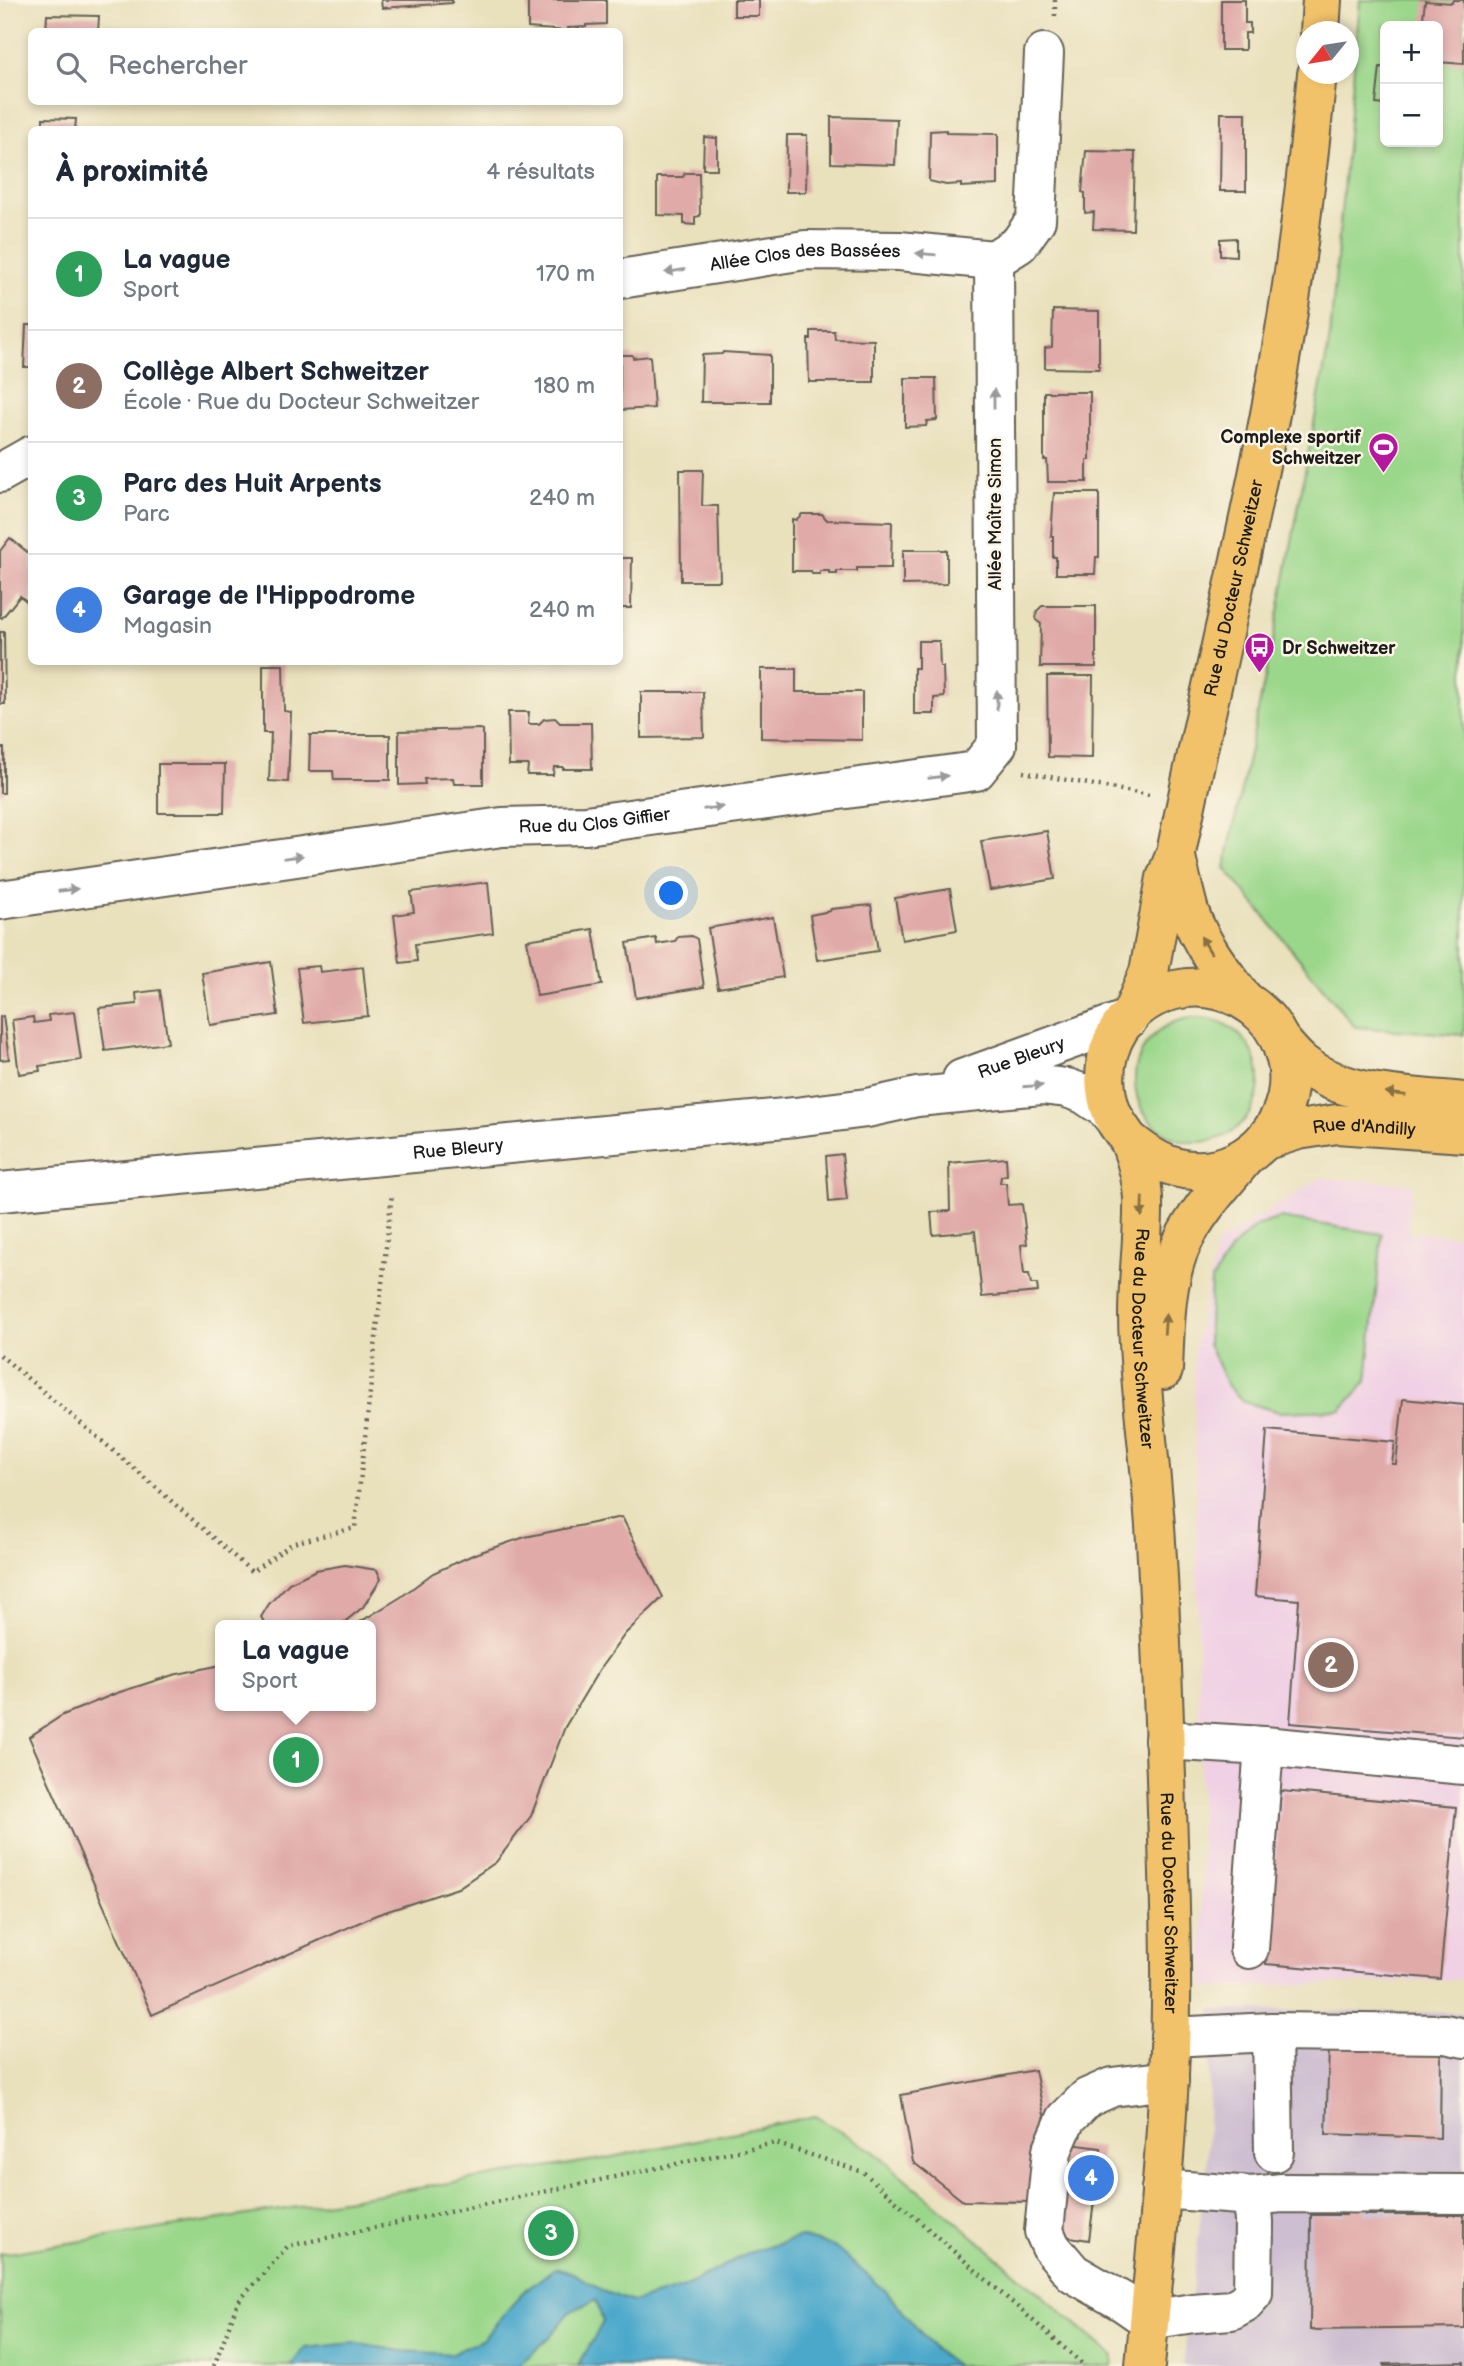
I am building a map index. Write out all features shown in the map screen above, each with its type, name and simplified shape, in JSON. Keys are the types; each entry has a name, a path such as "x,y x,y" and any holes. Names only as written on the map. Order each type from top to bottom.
{"main road":[{"path":"1321,21 1322,0"},
{"name":"Rue du Docteur Schweitzer","path":"1130,1016 1149,972 1166,878 1176,853 1258,478 1284,335 1305,188 1316,84"},
{"name":"Rue du Docteur Schweitzer","path":"1176,853 1189,911 1196,929 1245,1001"},
{"name":"Rue du Docteur Schweitzer","path":"1147,2347 1168,2080 1171,1919 1156,1539 1138,1315 1143,1195 1138,1169 1108,1100 1105,1076 1109,1053 1118,1031 1130,1016 1149,1001 1167,992 1187,987 1207,987 1227,992 1245,1001 1266,1018 1281,1041 1287,1061 1287,1093 1278,1123 1214,1194 1182,1242 1169,1288 1163,1355 1156,1539"},
{"name":"Rue d'Andilly","path":"1281,1041 1302,1064 1329,1080 1347,1086 1464,1102"},
{"name":"Rue d'Andilly","path":"1256,1148 1298,1130 1336,1124 1464,1133"},
{"path":"1122,1131 1146,1155 1170,1166 1196,1171 1222,1167 1256,1148"}],"street":[{"path":"993,260 1018,244 1036,220 1044,52"},
{"name":"Allée Clos des Bassées","path":"623,279 805,250 899,251 993,260"},
{"name":"Allée Maître Simon","path":"984,764 997,745 993,260"},
{"path":"0,473 28,457"},
{"name":"Rue du Clos Giffier","path":"0,900 502,827 586,825 787,798 976,771 984,764"},
{"name":"Rue Bleury","path":"917,1097 1130,1016"},
{"name":"Rue Bleury","path":"0,1192 794,1117 867,1108 917,1097 1041,1085 1057,1086 1094,1099 1122,1131"},
{"path":"1164,1740 1264,1746 1464,1765"},
{"path":"1249,1949 1264,1746"},
{"path":"1170,2037 1272,2032 1445,2035 1464,2038"},
{"path":"1272,2032 1274,2152"},
{"path":"1168,2080 1112,2087 1087,2098 1066,2119 1052,2151 1044,2231 1051,2248 1073,2273 1123,2302 1147,2347 1193,2312 1231,2310 1244,2303 1253,2293 1252,2196"},
{"path":"1161,2189 1252,2196 1282,2193 1464,2194"}],"path":[{"path":"984,764 1143,794 1187,798"},
{"path":"0,1355 135,1469 252,1573 293,1543 355,1528 394,1176 394,1154"},
{"path":"214,2366 237,2302 288,2246 775,2143 863,2172 1085,2366"}],"shaded area":[{"path":"1320,1178 1413,1184 1408,1232 1464,1236 1464,1979 1203,1988 1194,1351 1217,1244"},
{"path":"1211,2010 1464,2013 1464,2366 1183,2366 1207,2166"}],"green space":[{"name":"Complexe sportif Schweitzer","path":"1360,0 1464,0 1464,1035 1355,1027 1225,868 1279,611 1330,337 1353,84 1359,84"},
{"path":"1197,1018 1221,1023 1241,1036 1254,1056 1259,1080 1254,1104 1241,1124 1221,1137 1197,1142 1173,1137 1153,1124 1140,1104 1135,1080 1140,1056 1153,1036 1173,1023"},
{"path":"1280,1218 1382,1234 1367,1381 1341,1410 1279,1412 1244,1402 1227,1385 1208,1344 1211,1282 1230,1250 1256,1226"},
{"path":"815,2116 873,2151 1113,2356 1112,2366 0,2366 0,2254 602,2159"}],"water":[{"path":"800,2237 834,2247 885,2290 935,2350 956,2366 578,2366 603,2322 596,2300 571,2311 550,2337 518,2366 290,2366 305,2348 353,2343 402,2351 452,2354 483,2339 522,2293 555,2268 573,2273 605,2292 633,2302 682,2288 748,2253"}],"building":[{"path":"381,0 452,0 452,3 382,8"},
{"path":"528,0 606,0 606,24 528,28"},
{"path":"734,0 759,0 759,16 734,16"},
{"path":"1221,0 1245,0 1245,23 1250,23 1250,33 1245,33 1245,50 1221,50"},
{"path":"1453,0 1464,0 1464,64 1443,62 1443,21 1423,21 1425,1 1452,3"},
{"path":"47,15 99,16 98,28 46,28"},
{"path":"1380,67 1380,104 1376,104"},
{"path":"1221,113 1246,113 1246,191 1220,191"},
{"path":"831,117 897,119 895,165 831,163"},
{"path":"43,118 76,119 75,126 43,126"},
{"path":"946,130 946,133 998,134 998,185 961,187 961,184 946,185 929,181 930,131"},
{"path":"787,135 807,135 806,192 786,192"},
{"path":"704,137 717,138 717,169 703,169"},
{"path":"1086,151 1135,152 1133,230 1093,229 1094,212 1085,213 1085,193 1082,192"},
{"path":"685,173 699,173 700,216 695,217 695,225 684,224 684,216 657,215 657,177 683,177"},
{"path":"1236,238 1236,256 1220,255 1220,239"},
{"path":"1053,310 1099,311 1099,369 1045,368 1045,348 1052,347"},
{"path":"26,325 28,325 28,367 24,367"},
{"path":"811,331 834,331 835,339 874,340 874,382 809,382 808,339 811,339"},
{"path":"723,352 770,355 770,402 701,402 702,355"},
{"path":"623,355 632,355 633,358 650,356 654,408 623,410"},
{"path":"905,378 936,378 937,420 927,421 926,426 905,427"},
{"path":"1044,392 1090,392 1090,460 1087,460 1087,482 1048,482 1047,460 1044,460"},
{"path":"680,470 703,470 702,506 718,506 720,581 681,581"},
{"path":"1054,493 1099,493 1099,557 1096,557 1095,574 1056,574 1056,557 1053,557 1051,536"},
{"path":"802,514 822,514 827,520 892,522 891,568 857,568 857,571 837,571 837,574 829,574 829,571 812,574 811,571 792,571 792,519 796,520"},
{"path":"10,538 28,553 28,602 20,596 2,618 0,617 0,551"},
{"path":"903,550 947,550 947,584 903,585"},
{"path":"623,558 632,558 631,608 623,608"},
{"path":"1042,606 1096,606 1096,667 1040,667 1041,624 1036,620 1037,611"},
{"path":"0,632 4,632 5,704 0,704"},
{"path":"918,641 939,641 944,697 934,698 934,714 914,714 914,668 918,668"},
{"path":"263,665 283,665 284,711 291,712 288,782 269,781 271,733 263,733"},
{"path":"761,669 796,669 796,692 862,692 862,740 761,738"},
{"path":"1047,676 1093,676 1092,758 1048,757"},
{"path":"641,692 703,692 704,737 641,738"},
{"path":"508,712 529,712 528,724 539,724 544,719 555,718 560,723 591,723 592,769 554,767 553,775 527,775 528,765 509,765"},
{"path":"483,730 483,784 454,784 453,778 424,779 425,784 399,785 399,731"},
{"path":"310,735 390,735 390,780 334,780 333,771 309,771"},
{"path":"0,748 4,748 4,793 0,793"},
{"path":"158,764 225,764 224,813 158,813"},
{"path":"1047,831 1055,879 990,890 981,841"},
{"path":"488,882 493,933 415,944 417,961 400,963 394,915 414,912 411,892"},
{"path":"950,889 957,930 902,940 895,898"},
{"path":"871,905 878,951 817,960 810,915 831,909"},
{"path":"773,917 783,977 718,988 708,928"},
{"path":"593,929 602,985 537,996 527,940"},
{"path":"692,936 697,939 704,987 636,998 627,943 656,938 657,944 675,941 678,937"},
{"path":"271,962 278,1015 210,1025 202,973"},
{"path":"319,966 320,972 363,967 368,1016 304,1023 297,968"},
{"path":"160,990 168,1043 105,1051 99,1008 137,1004 136,993"},
{"path":"74,1012 81,1060 39,1066 40,1071 19,1074 12,1020 33,1017 34,1023 49,1021 48,1015"},
{"path":"3,1016 9,1059 0,1060 0,1017"},
{"path":"842,1154 847,1200 829,1202 826,1156"},
{"path":"1006,1158 1007,1175 1001,1176 1000,1183 1006,1183 1008,1205 1022,1204 1027,1244 1021,1245 1024,1274 1029,1274 1031,1284 1037,1284 1038,1292 982,1297 975,1231 933,1235 931,1212 950,1211 949,1163"},
{"path":"1403,1399 1464,1405 1464,1737 1290,1723 1299,1600 1255,1596 1267,1430 1395,1442 1392,1464 1396,1464"},
{"path":"622,1517 663,1597 625,1634 599,1670 565,1727 531,1816 496,1862 458,1888 376,1915 152,2015 29,1737 63,1715 117,1693 173,1675 215,1666 215,1711 376,1711 376,1620 363,1620 433,1573 475,1554 525,1537"},
{"path":"345,1565 377,1570 381,1579 363,1607 347,1620 263,1620 261,1617 269,1604 289,1583 316,1570"},
{"path":"1281,1791 1456,1807 1440,1979 1266,1964"},
{"path":"1329,2048 1441,2051 1440,2138 1326,2134"},
{"path":"1035,2070 1048,2135 1035,2202 963,2201 913,2162 901,2095"},
{"path":"1063,2143 1101,2148 1089,2240 1051,2234"},
{"path":"1365,2200 1365,2215 1464,2215 1464,2328 1310,2330 1311,2215 1346,2215 1345,2201"},
{"path":"1464,2362 1464,2366 1384,2366 1384,2364"}],"place":[{"name":"Complexe sportif Schweitzer","path":"1384,474"},
{"name":"Dr Schweitzer","path":"1259,675"},
{"name":"Collège Albert Schweitzer","path":"1331,1665"},
{"name":"La vague","path":"296,1760"},
{"name":"Garage de l'Hippodrome","path":"1091,2178"},
{"name":"Parc des Huit Arpents","path":"551,2233"}]}
